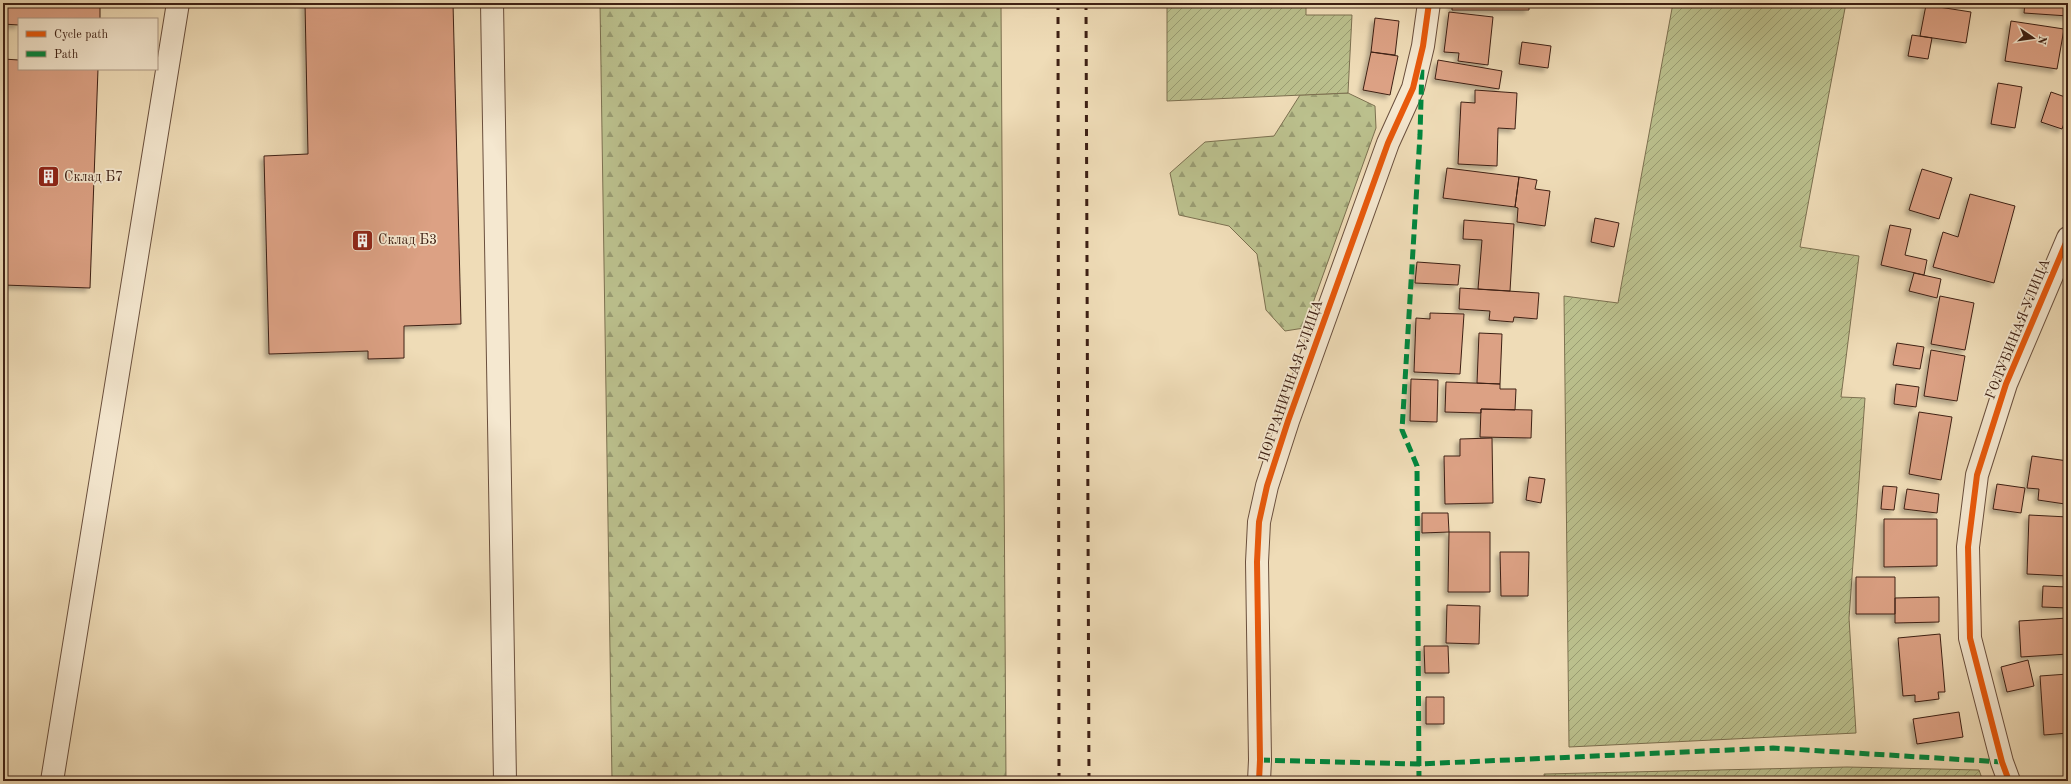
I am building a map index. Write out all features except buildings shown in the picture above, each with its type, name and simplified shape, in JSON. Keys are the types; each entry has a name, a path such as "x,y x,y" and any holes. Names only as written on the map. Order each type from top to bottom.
{"street":[{"path":"52,781 178,3"},
{"path":"492,3 505,781"},
{"name":"ПОГРАНИЧНАЯ УЛИЦА","path":"1259,781 1257,562 1259,522 1265,493 1288,421 1383,158 1413,88 1423,46 1429,3"},
{"name":"ГОЛУБИНАЯ УЛИЦА","path":"2009,781 2002,762 1970,638 1968,548 1977,475 2004,392 2068,238"}],"green space":[{"path":"600,3 1001,3 1006,781 612,781"},
{"path":"1167,3 1306,3 1306,15 1352,15 1348,93 1167,101"},
{"path":"1673,3 1846,3 1800,247 1859,256 1841,397 1865,398 1849,618 1856,733 1569,747 1564,296 1618,303"},
{"path":"1348,93 1375,106 1376,128 1304,328 1285,331 1266,310 1257,254 1229,226 1179,215 1170,173 1205,142 1274,136 1300,95"},
{"path":"1847,767 1979,770 1983,781 1545,781 1544,774"}],"railway":[{"path":"1058,3 1059,781"},
{"path":"1086,3 1089,781"}],"marked path":[{"path":"1419,781 1417,466 1402,430 1420,135 1422,66"},
{"path":"1260,760 1419,764 1773,748 2002,762"}],"cycle path":[{"path":"1259,781 1257,562 1259,522 1267,486 1288,421 1388,143 1413,88 1423,46 1429,3"},
{"path":"2009,781 2002,762 1970,638 1968,547 1977,475 2006,384 2068,238"}],"place":[{"name":"Склад Б7","path":"49,177"},
{"name":"Склад Б3","path":"362,240"}]}
